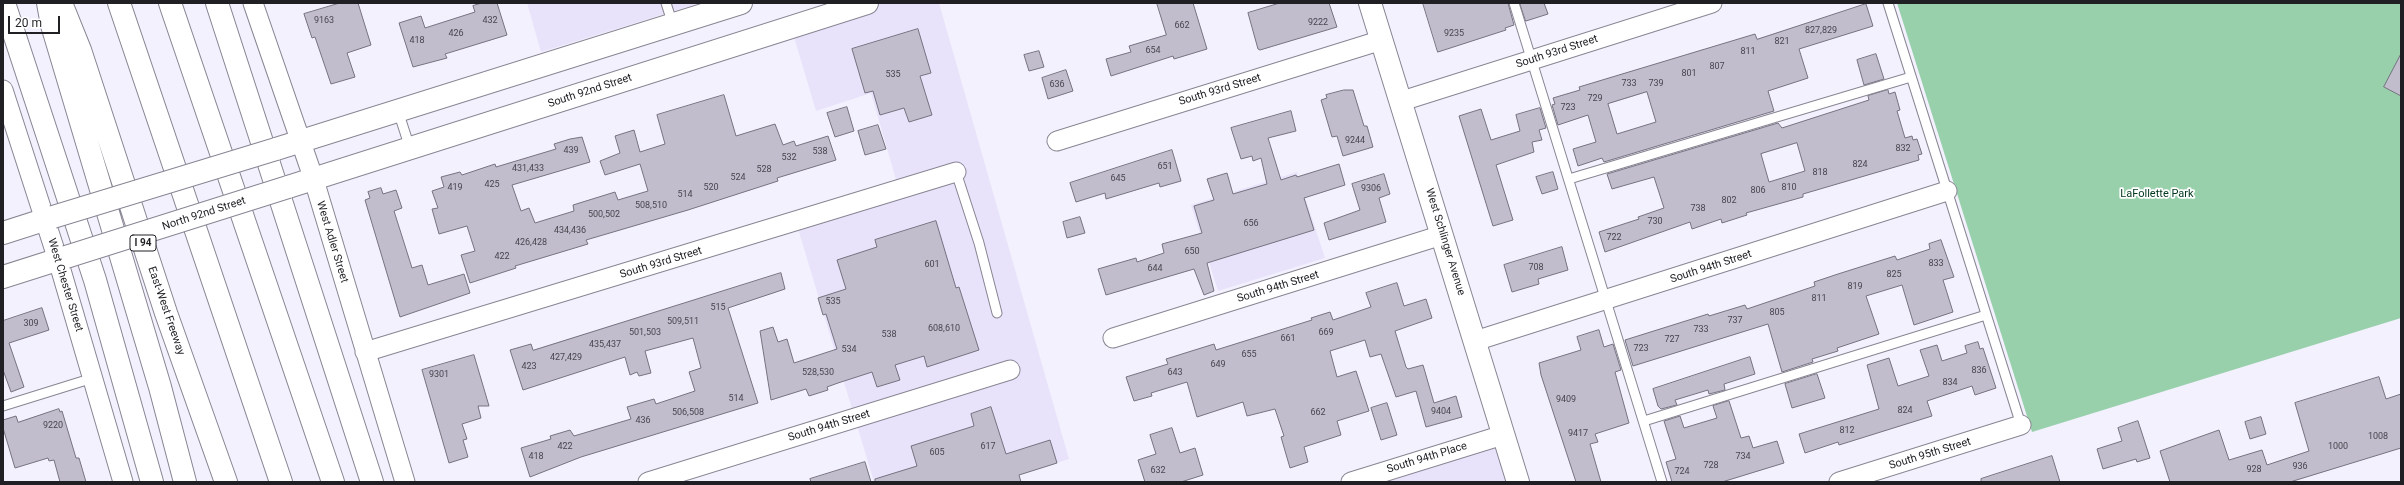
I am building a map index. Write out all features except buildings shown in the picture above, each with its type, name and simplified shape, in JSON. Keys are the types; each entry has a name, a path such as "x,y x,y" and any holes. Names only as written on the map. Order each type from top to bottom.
{"main road":[{"path":"4,3 95,280 152,482"},
{"path":"48,3 52,25 160,387 185,482"},
{"name":"East-West Freeway","path":"61,3 80,50 166,313 226,482"},
{"path":"119,3 281,482"},
{"path":"170,3 333,482"},
{"path":"217,3 372,482"},
{"path":"3,233 300,142 741,3"},
{"name":"South 92nd Street","path":"314,180 867,3"},
{"name":"West Schlinger Avenue","path":"1370,3 1402,101 1518,482"},
{"name":"North 92nd Street","path":"3,277 314,180"}],"street":[{"name":"West Adler Street","path":"253,3 314,180 405,482"},
{"name":"South 93rd Street","path":"1402,101 1712,3"},
{"name":"South 93rd Street","path":"1058,141 1382,40"},
{"name":"West Chester Street","path":"3,90 62,258 93,378 124,482"},
{"name":"South 93rd Street","path":"365,352 956,172"},
{"name":"South 94th Street","path":"1475,341 1947,191"},
{"name":"South 94th Street","path":"1113,338 1442,236"},
{"name":"South 94th Street","path":"648,482 1010,370"},
{"name":"South 95th Street","path":"1839,482 2021,425"},
{"name":"South 94th Place","path":"1351,482 1503,435"}],"lane":[{"path":"666,3 673,25"},
{"path":"1514,3 1662,482"},
{"path":"1888,3 2021,425"},
{"path":"1569,179 1911,77"},
{"path":"398,111 411,149"},
{"path":"956,172 979,243 997,313"},
{"path":"1644,421 1986,315"},
{"path":"3,406 93,378"}],"shaded area":[{"path":"527,3 700,3 541,52"},
{"path":"867,3 939,3 1069,459 997,482 874,482 796,222 899,190 871,93 816,111 791,27"},
{"path":"1297,172 1325,258 1218,291 1191,205"},
{"path":"1503,435 1518,482 1351,482"}],"green space":[{"name":"LaFollette Park","path":"1897,3 2401,3 2401,318 2032,432"}]}
